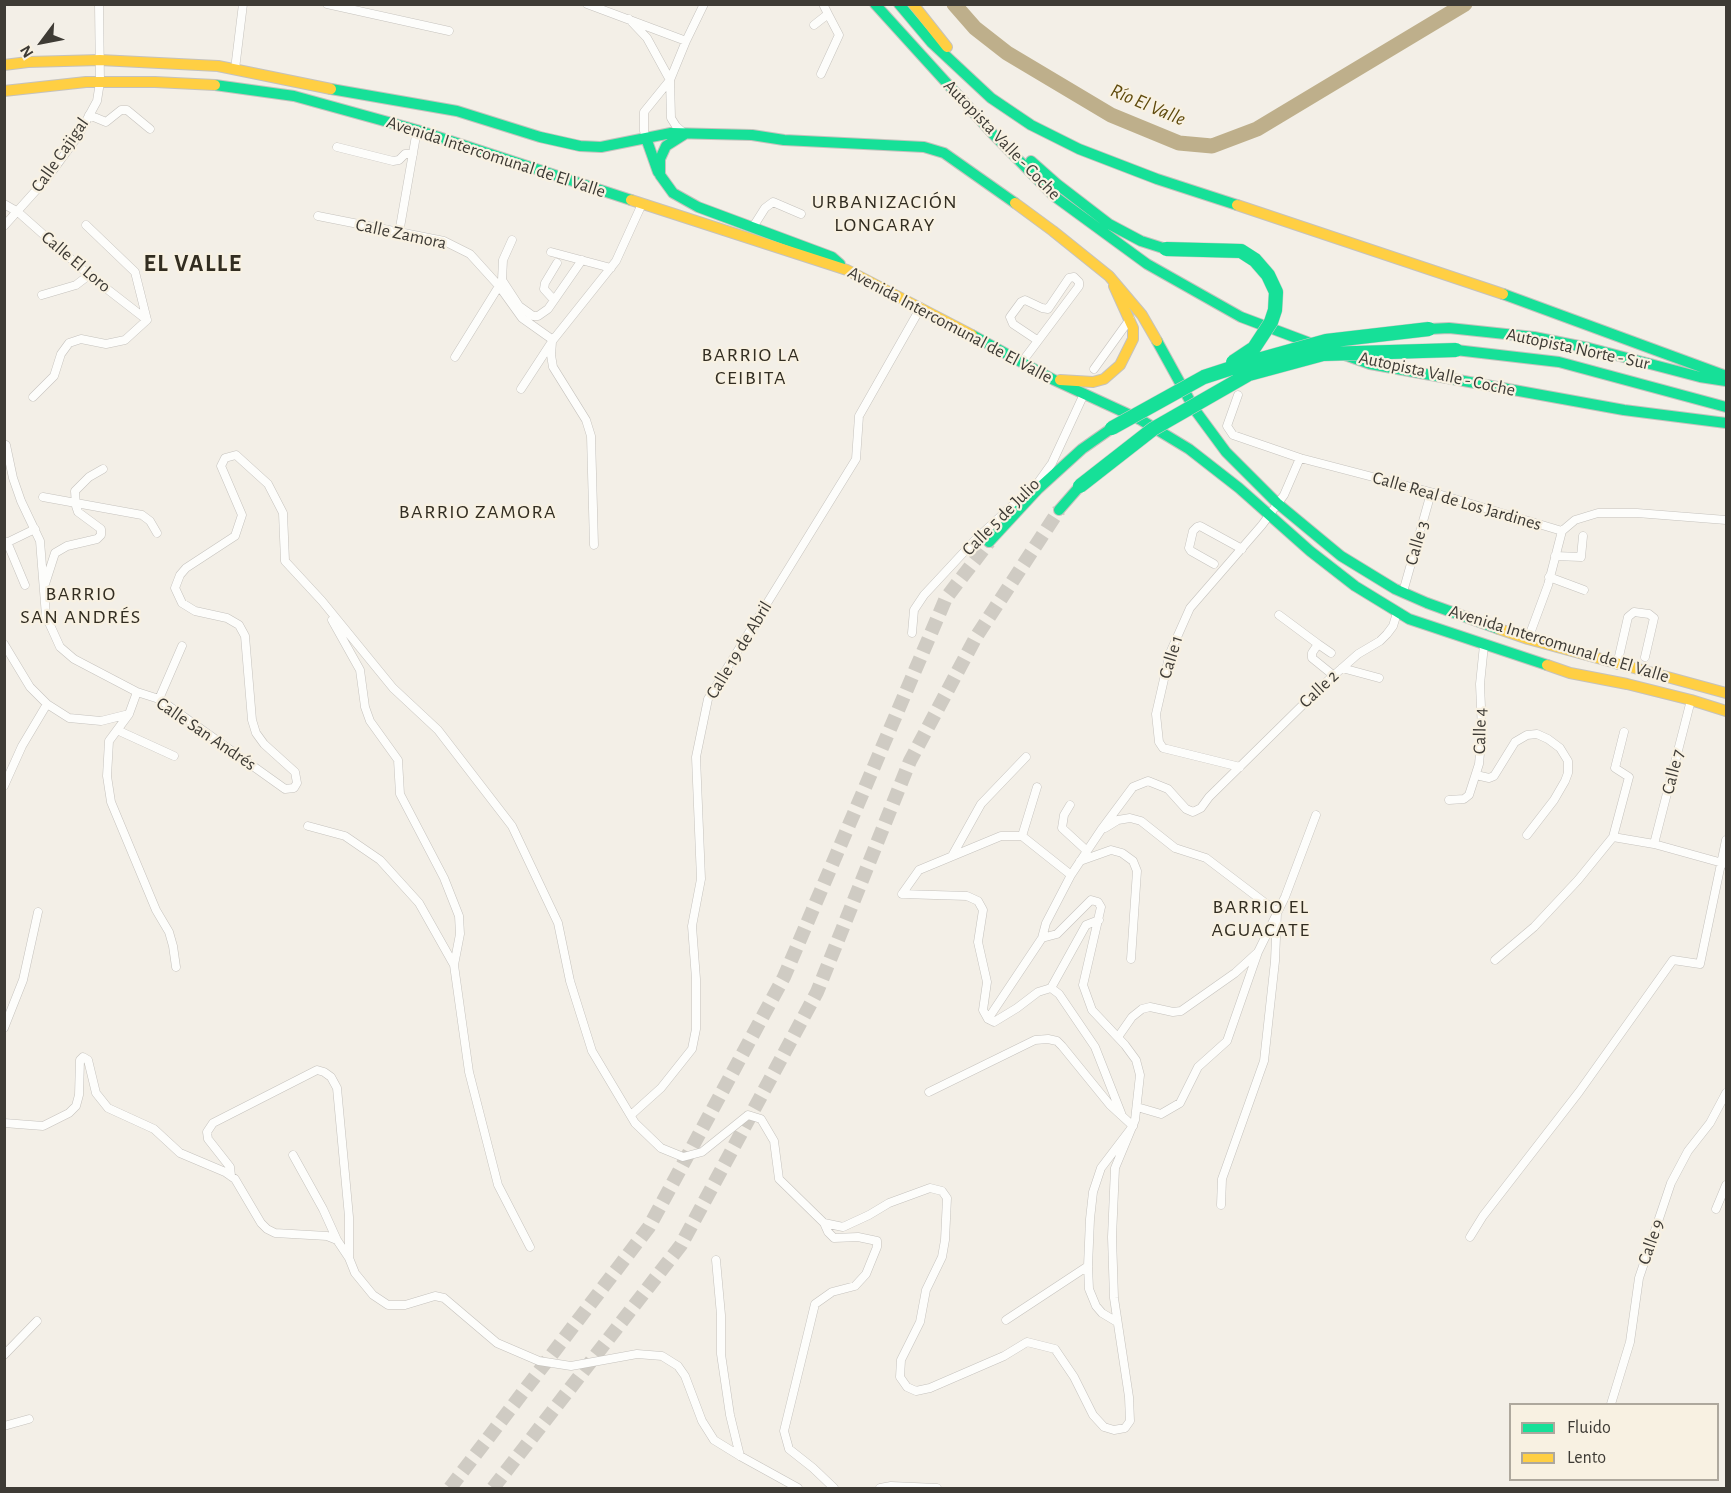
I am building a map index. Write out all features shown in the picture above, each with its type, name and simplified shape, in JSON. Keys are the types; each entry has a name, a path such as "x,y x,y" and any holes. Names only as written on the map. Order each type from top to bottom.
{"main road":[{"name":"Autopista Valle - Coche","path":"875,4 993,134 1054,196 1147,264 1241,317 1370,364 1624,410 1726,423"},
{"name":"Autopista Valle - Coche","path":"898,4 931,42 991,98 1031,125 1090,153 1157,179 1471,282 1726,376"},
{"path":"913,4 976,84"},
{"name":"Avenida Intercomunal de El Valle","path":"4,65 100,60 218,66 404,103 457,111 570,146 601,147 660,134 752,135 784,140 908,145 944,153 1035,218 1109,276 1142,315 1195,410 1226,452 1277,503 1341,556 1403,592 1427,603 1528,639 1726,693"},
{"name":"Avenida Intercomunal de El Valle","path":"4,91 100,82 210,84 252,88 335,106 417,130 847,270 921,307 1054,380 1141,420 1189,449 1239,488 1327,565 1397,613 1570,673 1627,684 1726,711"},
{"path":"660,175 664,150 671,141 685,134"},
{"path":"993,134 1008,139 1057,184 1109,224 1141,241 1166,249 1240,251 1255,260 1268,275 1276,292 1275,310 1271,322 1254,348 1237,360 1204,377"},
{"path":"646,138 660,175 668,188 686,202 832,258 847,270"},
{"path":"1054,380 1093,382 1112,374 1120,365 1133,339 1133,328 1109,276"},
{"name":"Autopista Norte - Sur","path":"988,542 1038,489 1082,449 1112,428 1204,377 1326,340 1449,328 1534,337 1589,348 1700,377 1726,381"},
{"name":"Autopista Norte - Sur","path":"1059,510 1080,486 1153,429 1249,374 1323,354 1456,350 1559,362 1726,407"}],"street":[{"name":"Calle Cajigal","path":"4,226 48,177 78,136 97,101 100,82 99,4"},
{"path":"235,69 243,4"},
{"path":"327,4 449,31"},
{"path":"587,4 686,41"},
{"path":"646,138 644,112 670,80 704,4"},
{"path":"814,25 826,8 839,35 821,74"},
{"path":"629,19 647,38 670,80 671,118 685,134"},
{"path":"89,115 106,122 119,112 127,110 150,129"},
{"path":"399,233 417,130"},
{"path":"337,147 393,161 399,160 405,154 413,154"},
{"path":"753,227 765,208 773,202 801,214"},
{"name":"Calle El Loro","path":"4,204 18,212 89,275 147,320"},
{"path":"521,389 553,340 616,261 642,204"},
{"name":"Calle Zamora","path":"318,216 444,241 470,254 499,286 522,318 553,340"},
{"path":"33,397 54,376 61,354 69,343 81,339 106,344 124,340 147,320 135,272 86,225"},
{"path":"512,240 503,260 502,280 519,306 533,316 543,313 582,260"},
{"path":"551,252 611,268"},
{"path":"554,300 544,290 545,283 557,263"},
{"path":"42,295 76,285 89,275"},
{"path":"1022,362 1079,286 1079,282 1074,277 1069,278 1048,309 1025,300 1010,317 1013,324 1037,340"},
{"path":"455,357 499,286"},
{"name":"Calle 19 de Abril","path":"631,1115 660,1088 692,1049 696,1029 696,979 692,926 701,879 696,757 708,699 856,459 859,416 921,307"},
{"path":"1094,369 1130,319"},
{"path":"553,340 551,355 553,367 586,420 591,436 594,544"},
{"name":"Calle 5 de Julio","path":"912,633 914,610 924,595 977,538 1037,484 1052,463 1084,393"},
{"name":"Calle Real de Los Jardines","path":"1238,395 1227,426 1233,435 1300,458 1562,531 1575,520 1598,513 1637,513 1726,520"},
{"name":"Calle San Andrés","path":"4,444 21,501 40,541 46,616 60,647 74,659 137,692 159,699 285,789 294,788 297,783 295,772 264,744 256,733 252,720 245,636 239,625 227,618 195,611 182,603 175,588 180,575 186,568 235,536 242,515 221,466 225,458 236,455 268,484 283,513 285,561 322,601"},
{"path":"1277,503 1284,495 1300,458"},
{"path":"44,588 55,553 67,546 97,539 101,535 101,530 78,513 75,491 103,469"},
{"name":"Calle 3","path":"1403,592 1431,493"},
{"path":"43,497 76,501 142,515 158,533"},
{"name":"Calle 1","path":"1240,767 1163,748 1159,742 1156,714 1170,653 1190,608 1242,549 1277,503"},
{"path":"1214,564 1189,548 1193,531 1197,527 1200,526 1242,549"},
{"path":"25,585 6,543 35,529"},
{"path":"1528,639 1562,531"},
{"path":"1555,556 1581,557 1583,536"},
{"path":"1549,577 1584,590"},
{"path":"322,601 393,688 438,730 512,826 558,923 570,981 592,1052 631,1115 660,1148 683,1157 702,1152 748,1115 761,1119 774,1141 779,1179 824,1223 828,1232 834,1238 858,1237 877,1241 877,1247 866,1274 855,1286 832,1292 815,1304 784,1431 789,1449 834,1488"},
{"path":"322,601 360,670 365,708 377,731 398,760 400,794 453,896 459,916 460,934 454,965 469,1072 498,1185 530,1247"},
{"path":"1617,665 1628,617 1634,612 1649,614 1654,618 1645,657"},
{"name":"Calle 2","path":"1101,830 1133,787 1148,781 1168,789 1186,809 1193,812 1201,808 1267,738 1333,675 1387,634 1393,626 1397,613"},
{"path":"1279,615 1330,653"},
{"path":"4,644 30,687 47,704 69,718 101,721 129,714"},
{"path":"1318,644 1312,653 1312,658 1333,675"},
{"name":"Calle 4","path":"1449,800 1464,800 1476,775 1482,732 1480,684 1484,645"},
{"path":"159,699 182,646"},
{"path":"1342,668 1379,678"},
{"path":"137,692 129,714 110,741 107,776 111,802 156,910 169,932 176,967"},
{"name":"Calle 7","path":"1654,844 1691,700"},
{"path":"4,786 22,746 47,704"},
{"path":"117,730 174,756"},
{"path":"1495,960 1534,927 1578,880 1612,837 1629,777 1616,768 1624,732"},
{"path":"1476,775 1490,778 1494,776 1515,742 1527,735 1537,734 1560,748 1568,761 1565,781 1554,800 1527,835"},
{"path":"952,856 981,804 1026,757"},
{"path":"1023,837 1037,787"},
{"path":"1070,805 1064,815 1062,828 1087,851"},
{"path":"1137,1107 1161,1114 1180,1103 1198,1067 1227,1041 1258,952 1297,869 1316,815"},
{"path":"988,1019 1042,938 1047,923 1080,861 1101,830 1118,820 1130,818 1141,821 1175,848 1206,858 1277,912"},
{"path":"308,826 345,836 380,860 419,903 454,965"},
{"path":"1071,875 1023,837 1001,836 919,870 902,894 967,896 978,901 983,910 978,942 987,982 983,1010 988,1019 994,1022 1038,992 1051,988 1086,925 1099,920"},
{"path":"1612,837 1654,844 1723,863"},
{"path":"1470,1237 1483,1216 1579,1092 1673,960 1700,964 1726,840"},
{"path":"1080,861 1111,850 1122,853 1133,861 1137,871 1131,959"},
{"path":"824,1223 843,1227 889,1203 930,1188 942,1191 948,1198 948,1217 942,1257 926,1290 920,1322 901,1360 900,1377 907,1387 916,1391 930,1388 1004,1356 1027,1342 1055,1349 1074,1377 1093,1414 1104,1427 1114,1430 1125,1428 1130,1420 1129,1397 1114,1298 1115,1168 1133,1126 1140,1075 1136,1060 1118,1036 1092,1010 1083,985 1099,920 1101,907 1098,902 1091,900 1057,934 1042,938"},
{"path":"4,1028 23,980 38,912"},
{"path":"1221,1205 1222,1179 1264,1061 1275,961 1277,912"},
{"path":"1118,1036 1132,1017 1142,1009 1150,1007 1173,1012 1181,1011 1234,973 1258,952"},
{"path":"1051,988 1059,994 1095,1047 1121,1113"},
{"path":"929,1092 1035,1040 1048,1039 1057,1041 1062,1046 1110,1104 1133,1126"},
{"path":"4,1124 43,1126 69,1113 76,1106 79,1095 80,1060 83,1057 88,1060 96,1093 108,1108 154,1129 180,1153 231,1176 240,1186 261,1223 267,1229 275,1233 327,1236 337,1240"},
{"path":"231,1176 230,1167 208,1139 207,1132 213,1123 317,1070 324,1072 331,1077 337,1088 349,1217 349,1258"},
{"name":"Calle 9","path":"1611,1403 1630,1342 1639,1278 1671,1183 1688,1150 1710,1123 1726,1093"},
{"path":"1117,1322 1102,1313 1096,1306 1089,1289 1088,1266 1093,1192 1101,1168 1133,1126"},
{"path":"293,1155 355,1273 373,1295 388,1305 405,1305 435,1296 444,1298 497,1343 539,1361 571,1366 637,1354 662,1356 678,1366 702,1421 714,1440 798,1488"},
{"path":"1716,1209 1726,1185"},
{"path":"716,1260 721,1315 721,1354 730,1415 740,1456"},
{"path":"1006,1320 1088,1266"},
{"path":"4,1354 37,1321"},
{"path":"4,1426 29,1419"},
{"path":"880,1488 891,1486 937,1488"}],"waterway":[{"name":"Río El Valle","path":"954,4 975,28 1007,53 1111,115 1179,143 1212,146 1257,129 1465,4"}],"tunnel":[{"path":"493,1488 681,1245 817,992 910,761 976,637 1059,510"},
{"path":"450,1488 649,1227 784,977 946,598 989,542"}],"traffic: fast":[{"path":"875,4 993,134 1054,196 1147,264 1241,317 1318,346"},
{"path":"899,4 931,42 991,98 1031,125 1079,149 1157,179 1237,205"},
{"path":"215,85 294,96 417,130 631,200"},
{"path":"331,89 457,111 540,137 580,146 601,147 671,133 752,135 784,140 924,147 944,153 1015,203"},
{"path":"685,134 666,146 660,159 660,175 673,193 698,207 832,257 840,264"},
{"path":"646,138 658,172"},
{"path":"1031,161 1109,224 1141,241 1166,249"},
{"path":"1166,249 1241,251 1255,260 1268,275 1276,292 1275,310 1271,322 1254,348 1233,362"},
{"path":"1503,294 1726,376"},
{"path":"1429,329 1449,328 1534,337 1589,348 1700,377 1726,381"},
{"path":"1112,428 1204,377 1247,363 1326,341 1429,329"},
{"path":"972,335 1054,380 1141,420 1189,449 1355,586 1409,619 1547,665"},
{"path":"1157,341 1195,410 1226,452 1277,503 1341,556 1395,589 1499,629"},
{"path":"1456,350 1559,362 1726,407"},
{"path":"1080,486 1153,429 1249,374 1323,354 1456,350"},
{"path":"1342,354 1370,364 1624,410 1726,423"},
{"path":"989,542 1038,489 1082,449 1112,428"},
{"path":"1059,510 1080,486"}],"traffic: slow":[{"path":"913,4 947,47"},
{"path":"4,65 100,60 218,66 331,89"},
{"path":"4,91 86,82 215,85"},
{"path":"631,200 847,270 972,335"},
{"path":"1015,203 1109,276 1142,315 1157,341"},
{"path":"1237,205 1503,294"},
{"path":"1060,380 1093,382 1104,379 1120,365 1133,339 1133,328 1114,286"},
{"path":"1499,629 1726,693"},
{"path":"1547,665 1570,673 1627,684 1726,711"}],"district":[{"name":"URBANIZACIÓN LONGARAY","path":"885,214"},
{"name":"EL VALLE","path":"193,264"},
{"name":"BARRIO LA CEIBITA","path":"751,366"},
{"name":"BARRIO ZAMORA","path":"478,512"},
{"name":"BARRIO SAN ANDRÉS","path":"81,606"},
{"name":"BARRIO EL AGUACATE","path":"1261,918"}]}
